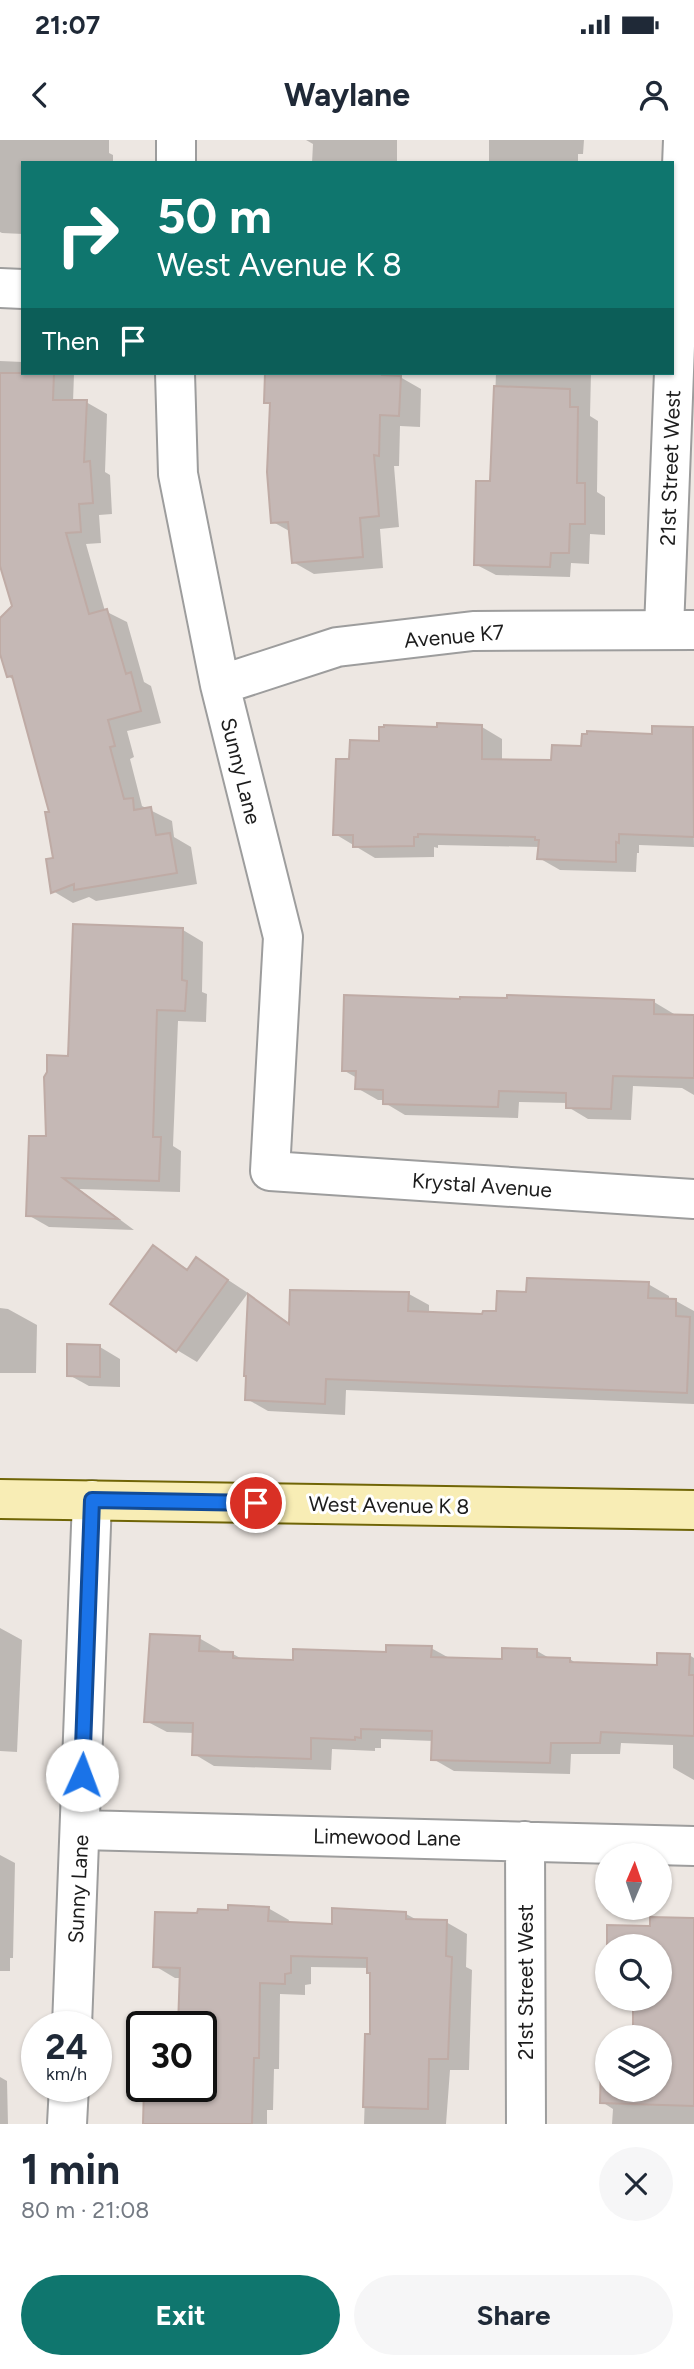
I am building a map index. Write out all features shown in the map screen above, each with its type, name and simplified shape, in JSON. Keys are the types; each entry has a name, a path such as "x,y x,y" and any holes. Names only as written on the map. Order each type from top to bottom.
{"street":[{"path":"176,140 176,161"},
{"name":"21st Street West","path":"679,629 687,148"},
{"path":"0,288 21,289"},
{"name":"Sunny Lane","path":"175,375 178,474 220,685 283,937 270,1171"},
{"name":"Avenue K7","path":"220,685 337,647 473,631 679,629"},
{"name":"Krystal Avenue","path":"270,1171 694,1199"},
{"name":"West Avenue K 8","path":"0,1499 694,1510"},
{"name":"Sunny Lane","path":"73,2011 92,1500"},
{"name":"Limewood Lane","path":"81,1830 694,1846"},
{"name":"21st Street West","path":"525,1841 526,2124"},
{"path":"67,2124 68,2102"}],"building":[{"path":"0,373 54,375 53,400 87,400 84,462 90,461 93,503 79,504 81,532 66,533 89,614 107,609 126,674 131,672 141,711 108,720 115,746 110,747 124,799 133,798 134,810 151,807 156,835 170,833 177,873 74,890 74,884 51,893 46,859 53,858 45,812 49,812 12,676 7,677 0,654 0,618 12,606 0,566"},
{"path":"265,375 401,376 399,416 380,415 379,456 374,455 379,516 360,518 363,557 292,563 288,522 271,523 267,472 270,403 264,403"},
{"path":"494,386 570,389 570,407 578,407 577,483 585,483 585,524 570,524 569,553 551,553 550,567 474,565 476,481 490,481"},
{"path":"437,723 482,725 482,759 551,760 552,745 581,746 582,734 587,734 587,731 652,734 652,726 693,727 694,837 619,834 619,843 616,842 616,862 537,859 539,840 535,840 535,837 418,834 418,837 414,837 414,846 353,847 353,835 333,835 336,759 349,759 350,740 379,741 379,727 384,725 437,727"},
{"path":"73,924 183,928 182,980 187,981 185,1011 157,1010 153,1137 161,1137 159,1181 63,1178 118,1219 26,1216 29,1136 46,1136 44,1077 47,1072 47,1055 68,1056"},
{"path":"344,995 460,999 507,998 507,995 654,1000 654,1014 694,1015 694,1078 613,1076 611,1109 566,1108 566,1093 499,1091 498,1107 383,1104 383,1090 355,1089 356,1071 342,1071"},
{"path":"153,1245 187,1270 196,1257 228,1280 176,1352 110,1304"},
{"path":"527,1278 649,1282 648,1298 676,1299 676,1316 690,1317 687,1393 326,1379 325,1404 245,1400 248,1294 289,1324 290,1290 409,1292 408,1311 482,1314 483,1311 496,1311 497,1291 526,1292"},
{"path":"67,1344 100,1345 100,1377 67,1376"},
{"path":"150,1634 200,1636 199,1651 233,1652 233,1658 293,1660 293,1649 386,1652 386,1645 432,1646 431,1657 502,1659 502,1648 537,1649 537,1657 570,1658 570,1662 657,1665 657,1653 690,1654 689,1675 694,1675 694,1736 601,1732 600,1743 551,1743 550,1763 431,1760 432,1731 361,1729 361,1738 355,1737 355,1740 311,1738 311,1759 192,1755 193,1723 144,1722"},
{"path":"228,1905 269,1907 268,1921 332,1924 332,1908 406,1912 406,1919 447,1920 446,1956 452,1957 448,2059 429,2059 428,2109 363,2107 365,2034 370,2034 370,1973 367,1973 367,1958 291,1956 291,1973 285,1974 285,1984 260,1983 259,2058 254,2058 252,2124 143,2124 144,2102 217,2102 217,2011 179,2011 180,1968 153,1967 155,1912 197,1913 198,1909 228,1910"},
{"path":"694,1918 694,2106 600,2103 672,2102 672,2025 633,2025 633,2011 672,2011 672,1934 607,1934 607,1925 650,1926 650,1920"}],"route":[{"path":"82,1775 92,1500 256,1503"}]}
